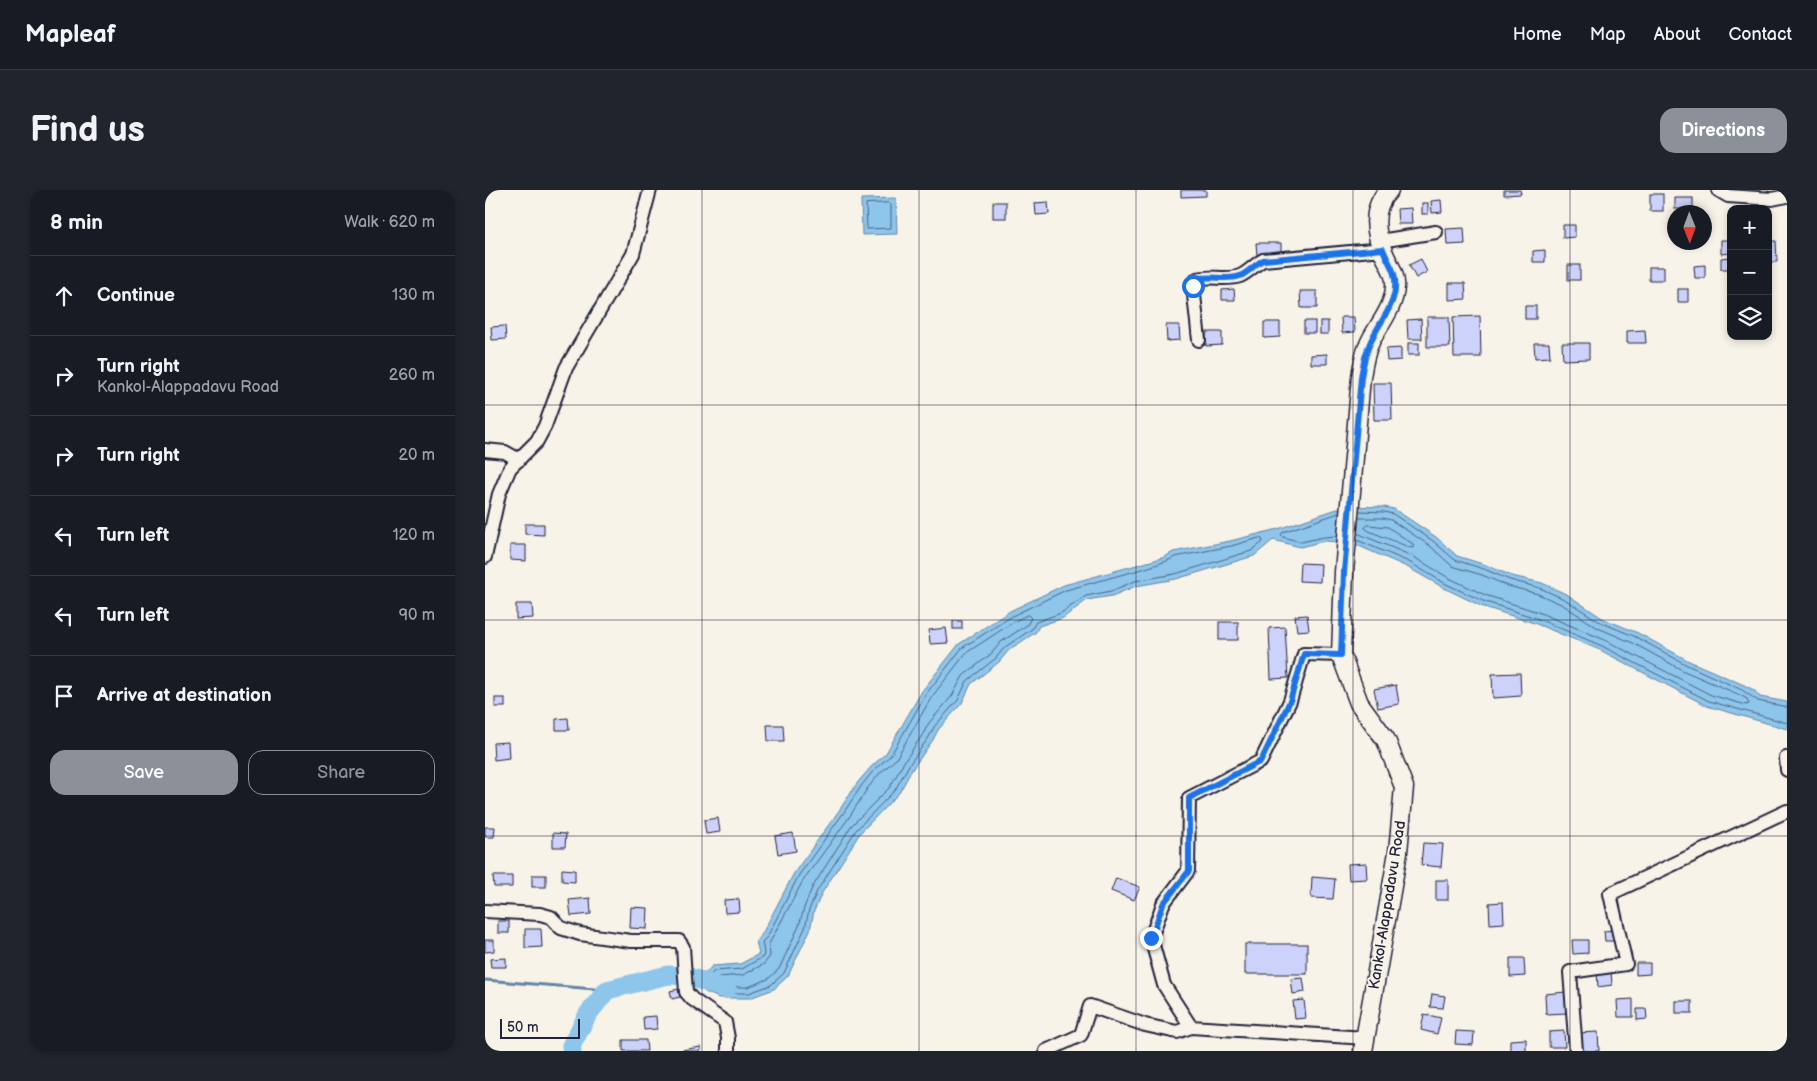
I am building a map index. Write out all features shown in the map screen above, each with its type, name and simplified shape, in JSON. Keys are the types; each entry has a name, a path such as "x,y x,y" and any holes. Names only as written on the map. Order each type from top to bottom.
{"main road":[{"name":"Kankol-Alappadavu Road","path":"1365,1044 1399,852 1404,787 1386,740 1359,703 1341,655 1344,572 1361,377 1365,356 1386,315 1395,288 1394,274 1381,245 1376,211 1380,200 1389,190"}],"street":[{"path":"485,557 499,494 510,468 537,441 545,426 566,368 633,254 650,190"},
{"path":"1717,190 1728,196 1772,199 1787,196"},
{"path":"1199,340 1193,286 1197,279 1239,276 1263,260 1381,245 1436,232"},
{"path":"485,450 505,452 519,460"},
{"path":"1191,1026 1165,985 1151,938 1163,904 1189,871 1189,798 1261,761 1290,701 1304,654 1341,655"},
{"path":"1577,1051 1570,972 1626,964 1610,894 1787,811"},
{"path":"485,911 540,914 551,917 561,928 581,934 631,941 679,941 683,947 686,992 692,1000 725,1022 728,1051"},
{"path":"1046,1051 1081,1035 1090,1006 1145,1025 1177,1032 1191,1026 1365,1044"}],"water":[{"path":"896,198 897,234 862,235 861,199"},
{"path":"1346,506 1394,509 1436,537 1457,556 1512,576 1542,583 1568,595 1602,618 1638,633 1689,661 1754,690 1760,697 1787,702 1787,729 1707,706 1600,650 1534,623 1481,606 1407,567 1352,543 1325,541 1300,547 1273,540 1254,556 1176,579 1136,586 1112,596 1087,600 1063,618 1039,626 1036,632 1009,650 999,662 971,684 962,703 938,730 899,793 860,833 822,893 814,911 810,930 788,976 774,989 750,998 719,998 705,992 702,987 706,973 712,966 740,964 759,954 756,941 762,934 794,873 858,782 886,753 922,691 959,644 1010,611 1064,585 1165,557 1173,552 1278,529"}],"building":[{"path":"1181,190 1206,190 1206,196 1181,197"},
{"path":"1504,190 1520,190 1521,194 1504,195"},
{"path":"1650,194 1663,194 1663,211 1650,211"},
{"path":"1675,198 1693,198 1693,205 1675,205"},
{"path":"1441,200 1442,212 1432,213 1431,201"},
{"path":"993,202 1006,202 1006,218 993,218"},
{"path":"1048,202 1049,214 1036,215 1035,203"},
{"path":"1422,203 1428,203 1428,214 1422,214"},
{"path":"1411,208 1412,224 1398,224 1397,209"},
{"path":"1563,225 1575,225 1575,237 1563,238"},
{"path":"1464,228 1465,244 1447,245 1446,229"},
{"path":"1721,240 1727,240 1727,253 1721,254"},
{"path":"1772,241 1776,241 1777,262 1772,262"},
{"path":"1256,243 1281,243 1281,254 1257,255"},
{"path":"1545,250 1545,262 1533,262 1533,251"},
{"path":"1727,257 1727,269 1721,269 1721,258"},
{"path":"1421,259 1427,272 1416,278 1409,265"},
{"path":"1568,265 1580,265 1580,280 1568,280"},
{"path":"1705,265 1705,278 1695,278 1694,266"},
{"path":"1649,267 1664,267 1664,280 1649,280"},
{"path":"1449,283 1465,283 1466,299 1449,300"},
{"path":"1234,289 1235,300 1222,300 1222,290"},
{"path":"1678,289 1688,289 1688,302 1678,302"},
{"path":"1300,291 1317,291 1317,308 1301,308"},
{"path":"1525,306 1536,306 1536,319 1525,319"},
{"path":"1480,316 1481,357 1454,357 1453,317"},
{"path":"1341,317 1354,317 1355,332 1342,333"},
{"path":"1427,317 1449,317 1450,347 1427,347"},
{"path":"1421,319 1422,339 1408,339 1407,320"},
{"path":"1304,321 1315,321 1315,333 1304,333"},
{"path":"1320,321 1328,321 1328,334 1320,334"},
{"path":"1264,322 1280,322 1280,337 1264,338"},
{"path":"1166,325 1179,325 1180,340 1167,341"},
{"path":"505,326 506,339 492,340 491,327"},
{"path":"1645,330 1646,343 1627,343 1627,331"},
{"path":"1206,332 1222,332 1222,345 1206,346"},
{"path":"1408,343 1419,343 1419,355 1408,355"},
{"path":"1534,343 1549,343 1550,357 1535,358"},
{"path":"1562,343 1589,343 1589,359 1563,360"},
{"path":"1401,348 1401,360 1387,361 1386,349"},
{"path":"1327,354 1327,364 1311,364 1311,355"},
{"path":"1373,383 1391,383 1392,420 1374,420"},
{"path":"525,524 544,524 544,535 525,534"},
{"path":"510,545 526,545 526,561 510,560"},
{"path":"1300,563 1321,564 1320,582 1299,581"},
{"path":"516,604 532,604 533,618 516,619"},
{"path":"1307,615 1309,630 1297,631 1295,616"},
{"path":"953,621 962,621 962,629 953,629"},
{"path":"1219,622 1238,622 1238,640 1219,640"},
{"path":"1285,627 1288,678 1271,679 1269,628"},
{"path":"946,628 948,643 930,644 929,630"},
{"path":"1520,673 1521,696 1493,698 1492,674"},
{"path":"1396,685 1399,704 1378,708 1374,689"},
{"path":"495,698 505,698 505,707 495,707"},
{"path":"568,718 569,730 556,730 556,719"},
{"path":"767,725 783,725 784,741 768,741"},
{"path":"508,742 509,758 494,760 493,743"},
{"path":"718,818 720,832 706,834 704,820"},
{"path":"485,827 495,827 494,837 485,837"},
{"path":"553,833 566,834 565,847 553,847"},
{"path":"793,833 796,851 778,854 775,836"},
{"path":"1423,843 1443,844 1441,867 1421,865"},
{"path":"1366,863 1367,879 1349,880 1348,864"},
{"path":"562,869 575,870 575,882 562,881"},
{"path":"532,875 546,875 546,887 532,887"},
{"path":"493,876 512,876 512,887 494,887"},
{"path":"1312,877 1335,879 1333,899 1311,898"},
{"path":"1116,878 1140,887 1134,900 1111,891"},
{"path":"1436,880 1448,880 1448,900 1436,900"},
{"path":"590,898 591,914 571,916 569,900"},
{"path":"739,899 740,912 725,913 724,900"},
{"path":"1503,902 1504,923 1490,924 1489,903"},
{"path":"631,907 648,908 647,929 630,928"},
{"path":"498,921 509,921 509,933 498,933"},
{"path":"525,929 541,929 542,947 525,948"},
{"path":"1614,930 1615,941 1605,941 1604,931"},
{"path":"485,940 494,940 494,951 485,952"},
{"path":"1572,940 1588,940 1588,953 1573,954"},
{"path":"1245,944 1307,944 1307,974 1245,974"},
{"path":"506,958 506,967 491,967 490,959"},
{"path":"1510,958 1524,958 1525,976 1510,977"},
{"path":"1636,963 1650,963 1650,974 1636,975"},
{"path":"1611,971 1612,985 1598,987 1597,973"},
{"path":"1303,978 1305,992 1293,994 1291,979"},
{"path":"679,989 680,997 672,999 670,991"},
{"path":"1566,992 1567,1013 1546,1014 1545,994"},
{"path":"1432,994 1445,996 1443,1008 1430,1007"},
{"path":"1633,999 1633,1017 1618,1017 1617,1000"},
{"path":"1304,1000 1306,1018 1295,1019 1293,1001"},
{"path":"1676,1001 1692,1001 1692,1013 1676,1013"},
{"path":"1637,1009 1646,1009 1647,1019 1637,1020"},
{"path":"1424,1014 1441,1018 1437,1034 1421,1030"},
{"path":"656,1016 657,1029 644,1030 643,1017"},
{"path":"1456,1031 1474,1032 1473,1045 1455,1044"},
{"path":"1564,1031 1565,1047 1549,1047 1549,1032"},
{"path":"1598,1032 1599,1051 1579,1051 1579,1033"},
{"path":"1526,1039 1526,1051 1510,1051 1510,1040"},
{"path":"623,1040 646,1040 647,1051 623,1051"},
{"path":"701,1047 701,1051 681,1050"}],"waterway":[{"path":"572,1051 571,1046 588,1014 607,990 668,975 686,976 727,989"},
{"path":"485,980 607,990"}],"route":[{"path":"1151,938 1163,904 1189,871 1189,798 1261,761 1290,701 1304,654 1341,655 1344,572 1361,377 1365,356 1386,315 1395,288 1394,274 1383,249 1347,254 1263,260 1239,276 1227,278 1205,277 1197,279 1193,286"}]}
